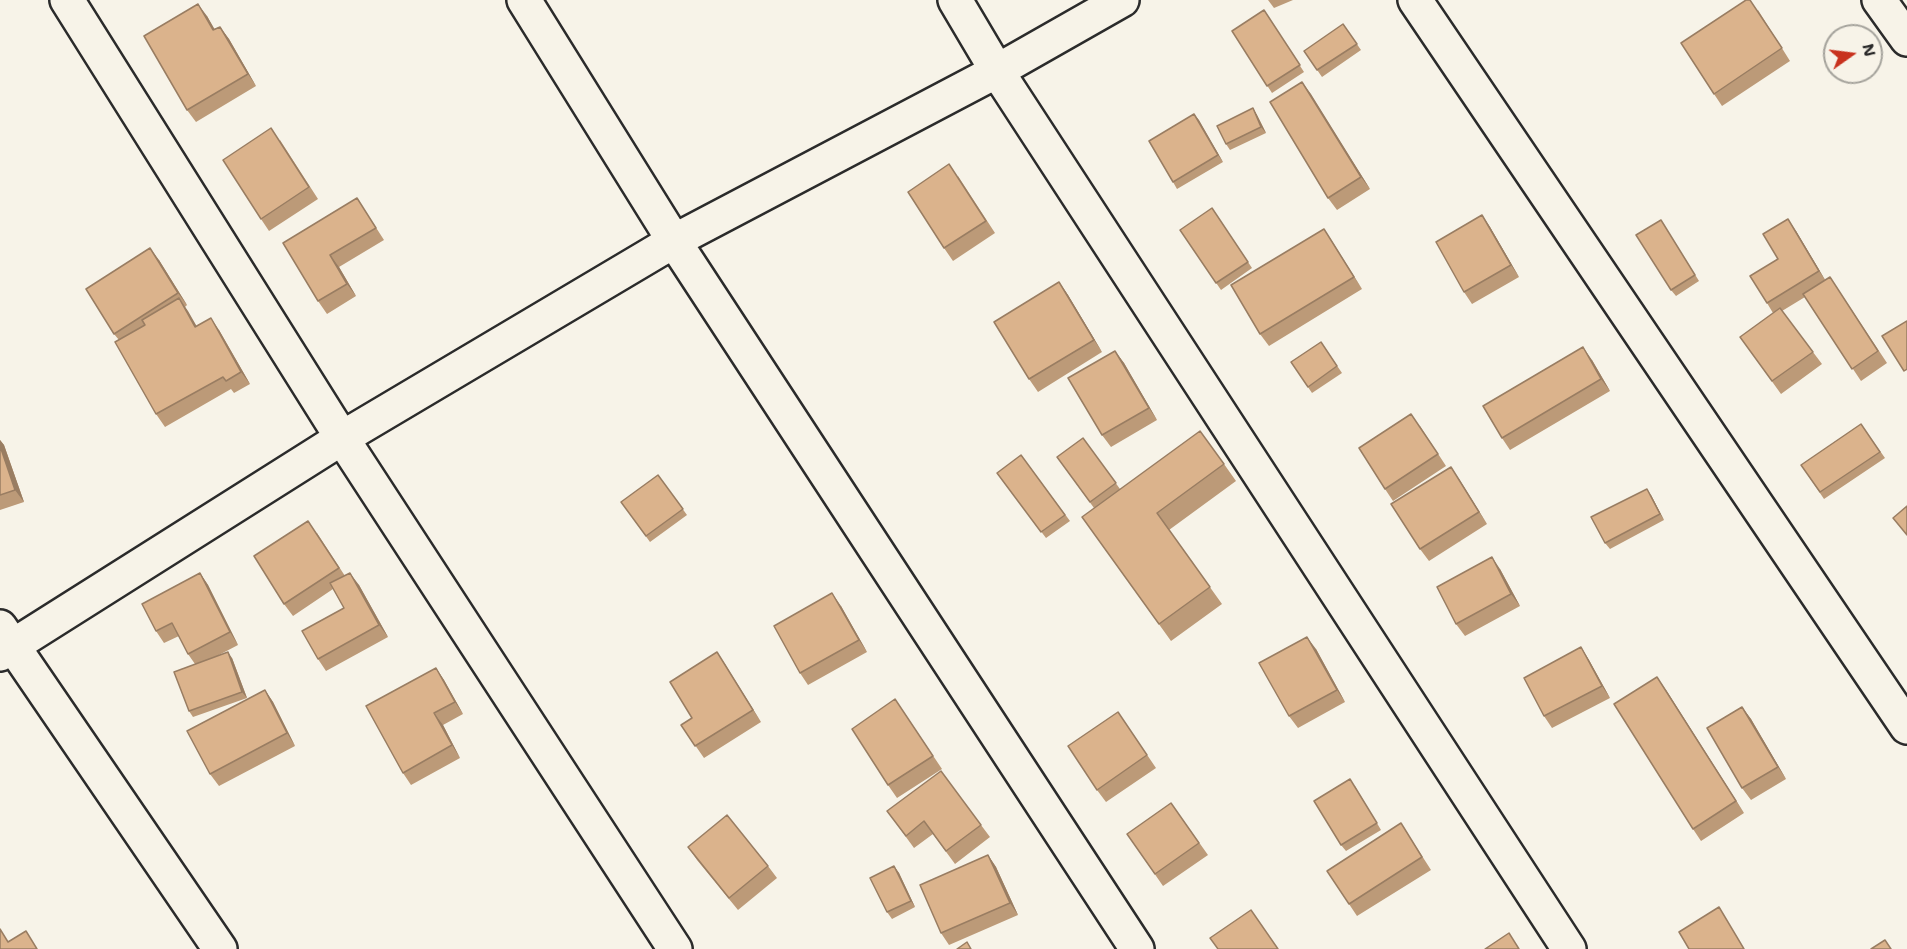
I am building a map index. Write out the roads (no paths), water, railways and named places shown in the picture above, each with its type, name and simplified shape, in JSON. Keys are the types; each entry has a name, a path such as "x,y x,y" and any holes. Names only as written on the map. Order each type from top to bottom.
{"street":[{"path":"67,0 342,438 675,949"},
{"path":"524,0 674,241 1137,949"},
{"path":"955,0 997,71 1569,949"},
{"path":"220,949 4,643 342,438 674,241 997,71 1122,0"},
{"path":"1415,0 1907,727"},
{"path":"1879,0 1907,39"}]}
